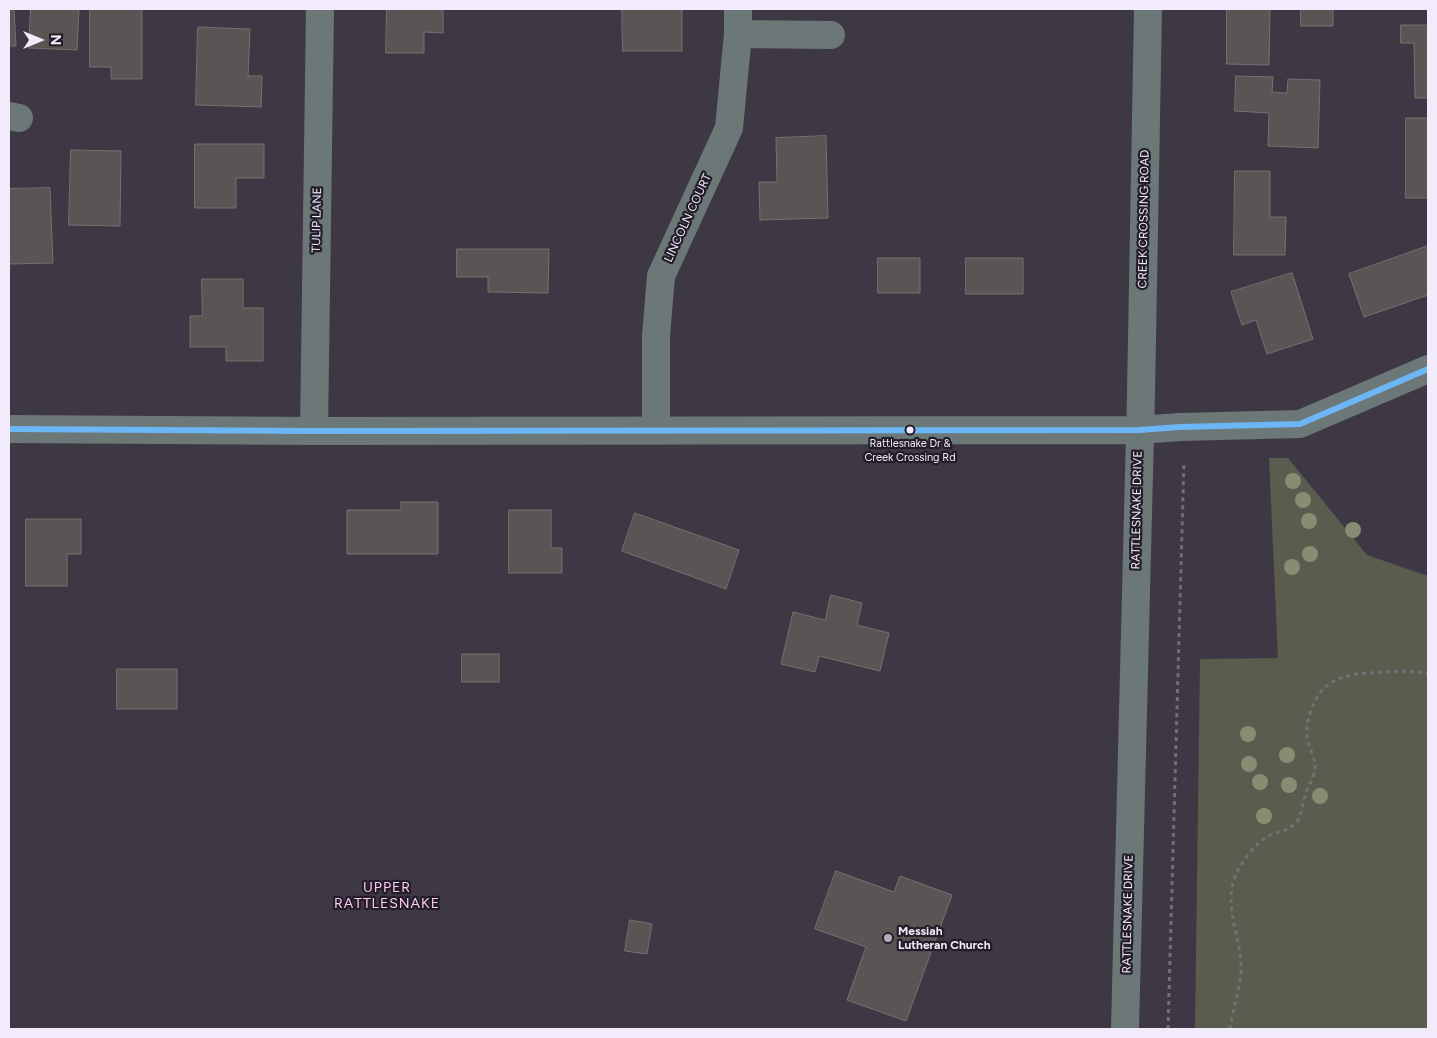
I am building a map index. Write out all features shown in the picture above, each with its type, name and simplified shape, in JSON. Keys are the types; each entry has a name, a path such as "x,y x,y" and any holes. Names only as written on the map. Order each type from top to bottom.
{"street":[{"name":"TULIP LANE","path":"314,431 320,9"},
{"name":"CREEK CROSSING ROAD","path":"1139,430 1148,9"},
{"path":"738,21 831,35"},
{"name":"LINCOLN COURT","path":"656,431 656,336 661,276 729,128 738,21"},
{"path":"9,429 314,431 1139,430 1180,426 1300,424 1428,369"},
{"name":"RATTLESNAKE DRIVE","path":"1125,1029 1139,430"}],"path":[{"path":"1168,1029 1184,461"},
{"path":"1230,1029 1241,974 1241,958 1231,910 1232,884 1238,871 1253,849 1267,837 1296,825 1300,817 1314,776 1315,765 1307,739 1307,731 1314,702 1328,684 1352,674 1403,671 1428,674"}],"green space":[{"path":"1269,458 1288,458 1367,555 1428,576 1428,1029 1195,1029 1200,659 1278,658"}],"building":[{"path":"9,9 14,9 16,46 9,46"},
{"path":"31,9 79,9 77,50 29,48"},
{"path":"90,9 142,9 142,79 111,79 111,67 90,67"},
{"path":"387,9 443,9 443,33 424,32 424,53 386,53"},
{"path":"622,9 682,9 682,51 623,51"},
{"path":"1227,9 1270,9 1269,65 1227,64"},
{"path":"1301,9 1333,9 1333,26 1301,26"},
{"path":"1401,25 1428,25 1428,98 1415,98 1414,43 1401,43"},
{"path":"198,27 250,29 248,76 262,76 261,107 196,105"},
{"path":"1236,76 1273,77 1272,92 1287,93 1288,79 1320,80 1318,148 1268,146 1269,113 1235,111"},
{"path":"1406,118 1428,118 1428,198 1406,198"},
{"path":"826,136 828,218 760,220 759,182 777,182 776,138"},
{"path":"195,144 264,144 264,178 236,178 236,208 195,208"},
{"path":"71,150 121,151 120,226 69,225"},
{"path":"1235,171 1270,171 1270,217 1286,217 1285,255 1234,255"},
{"path":"50,188 53,263 9,264 9,189"},
{"path":"1428,246 1428,295 1364,317 1349,274"},
{"path":"457,249 549,249 548,293 488,292 488,277 457,277"},
{"path":"878,258 920,258 920,293 878,293"},
{"path":"966,258 1023,258 1023,294 966,294"},
{"path":"1292,273 1313,339 1267,354 1256,320 1242,325 1231,292"},
{"path":"202,279 243,279 243,308 263,308 263,361 226,361 226,347 190,347 190,316 202,316"},
{"path":"401,502 438,502 438,554 347,554 347,510 401,510"},
{"path":"509,510 551,510 551,548 562,548 562,573 509,573"},
{"path":"635,513 739,550 726,589 622,551"},
{"path":"26,519 81,519 81,554 67,554 67,586 26,586"},
{"path":"831,595 862,603 857,625 889,633 880,671 819,656 815,672 781,664 793,612 825,620"},
{"path":"462,654 499,654 499,682 462,682"},
{"path":"117,669 177,669 177,709 117,709"},
{"name":"Messiah Lutheran Church","path":"836,871 894,892 900,876 952,895 906,1021 847,1000 866,947 815,929"},
{"path":"630,920 652,924 647,954 625,951"}],"transit line":[{"path":"9,429 314,431 1139,430 1300,424 1428,369"}],"place":[{"name":"Rattlesnake Dr & Creek Crossing Rd","path":"910,430"},
{"name":"Messiah Lutheran Church","path":"888,938"}],"district":[{"name":"UPPER RATTLESNAKE","path":"387,896"}]}
